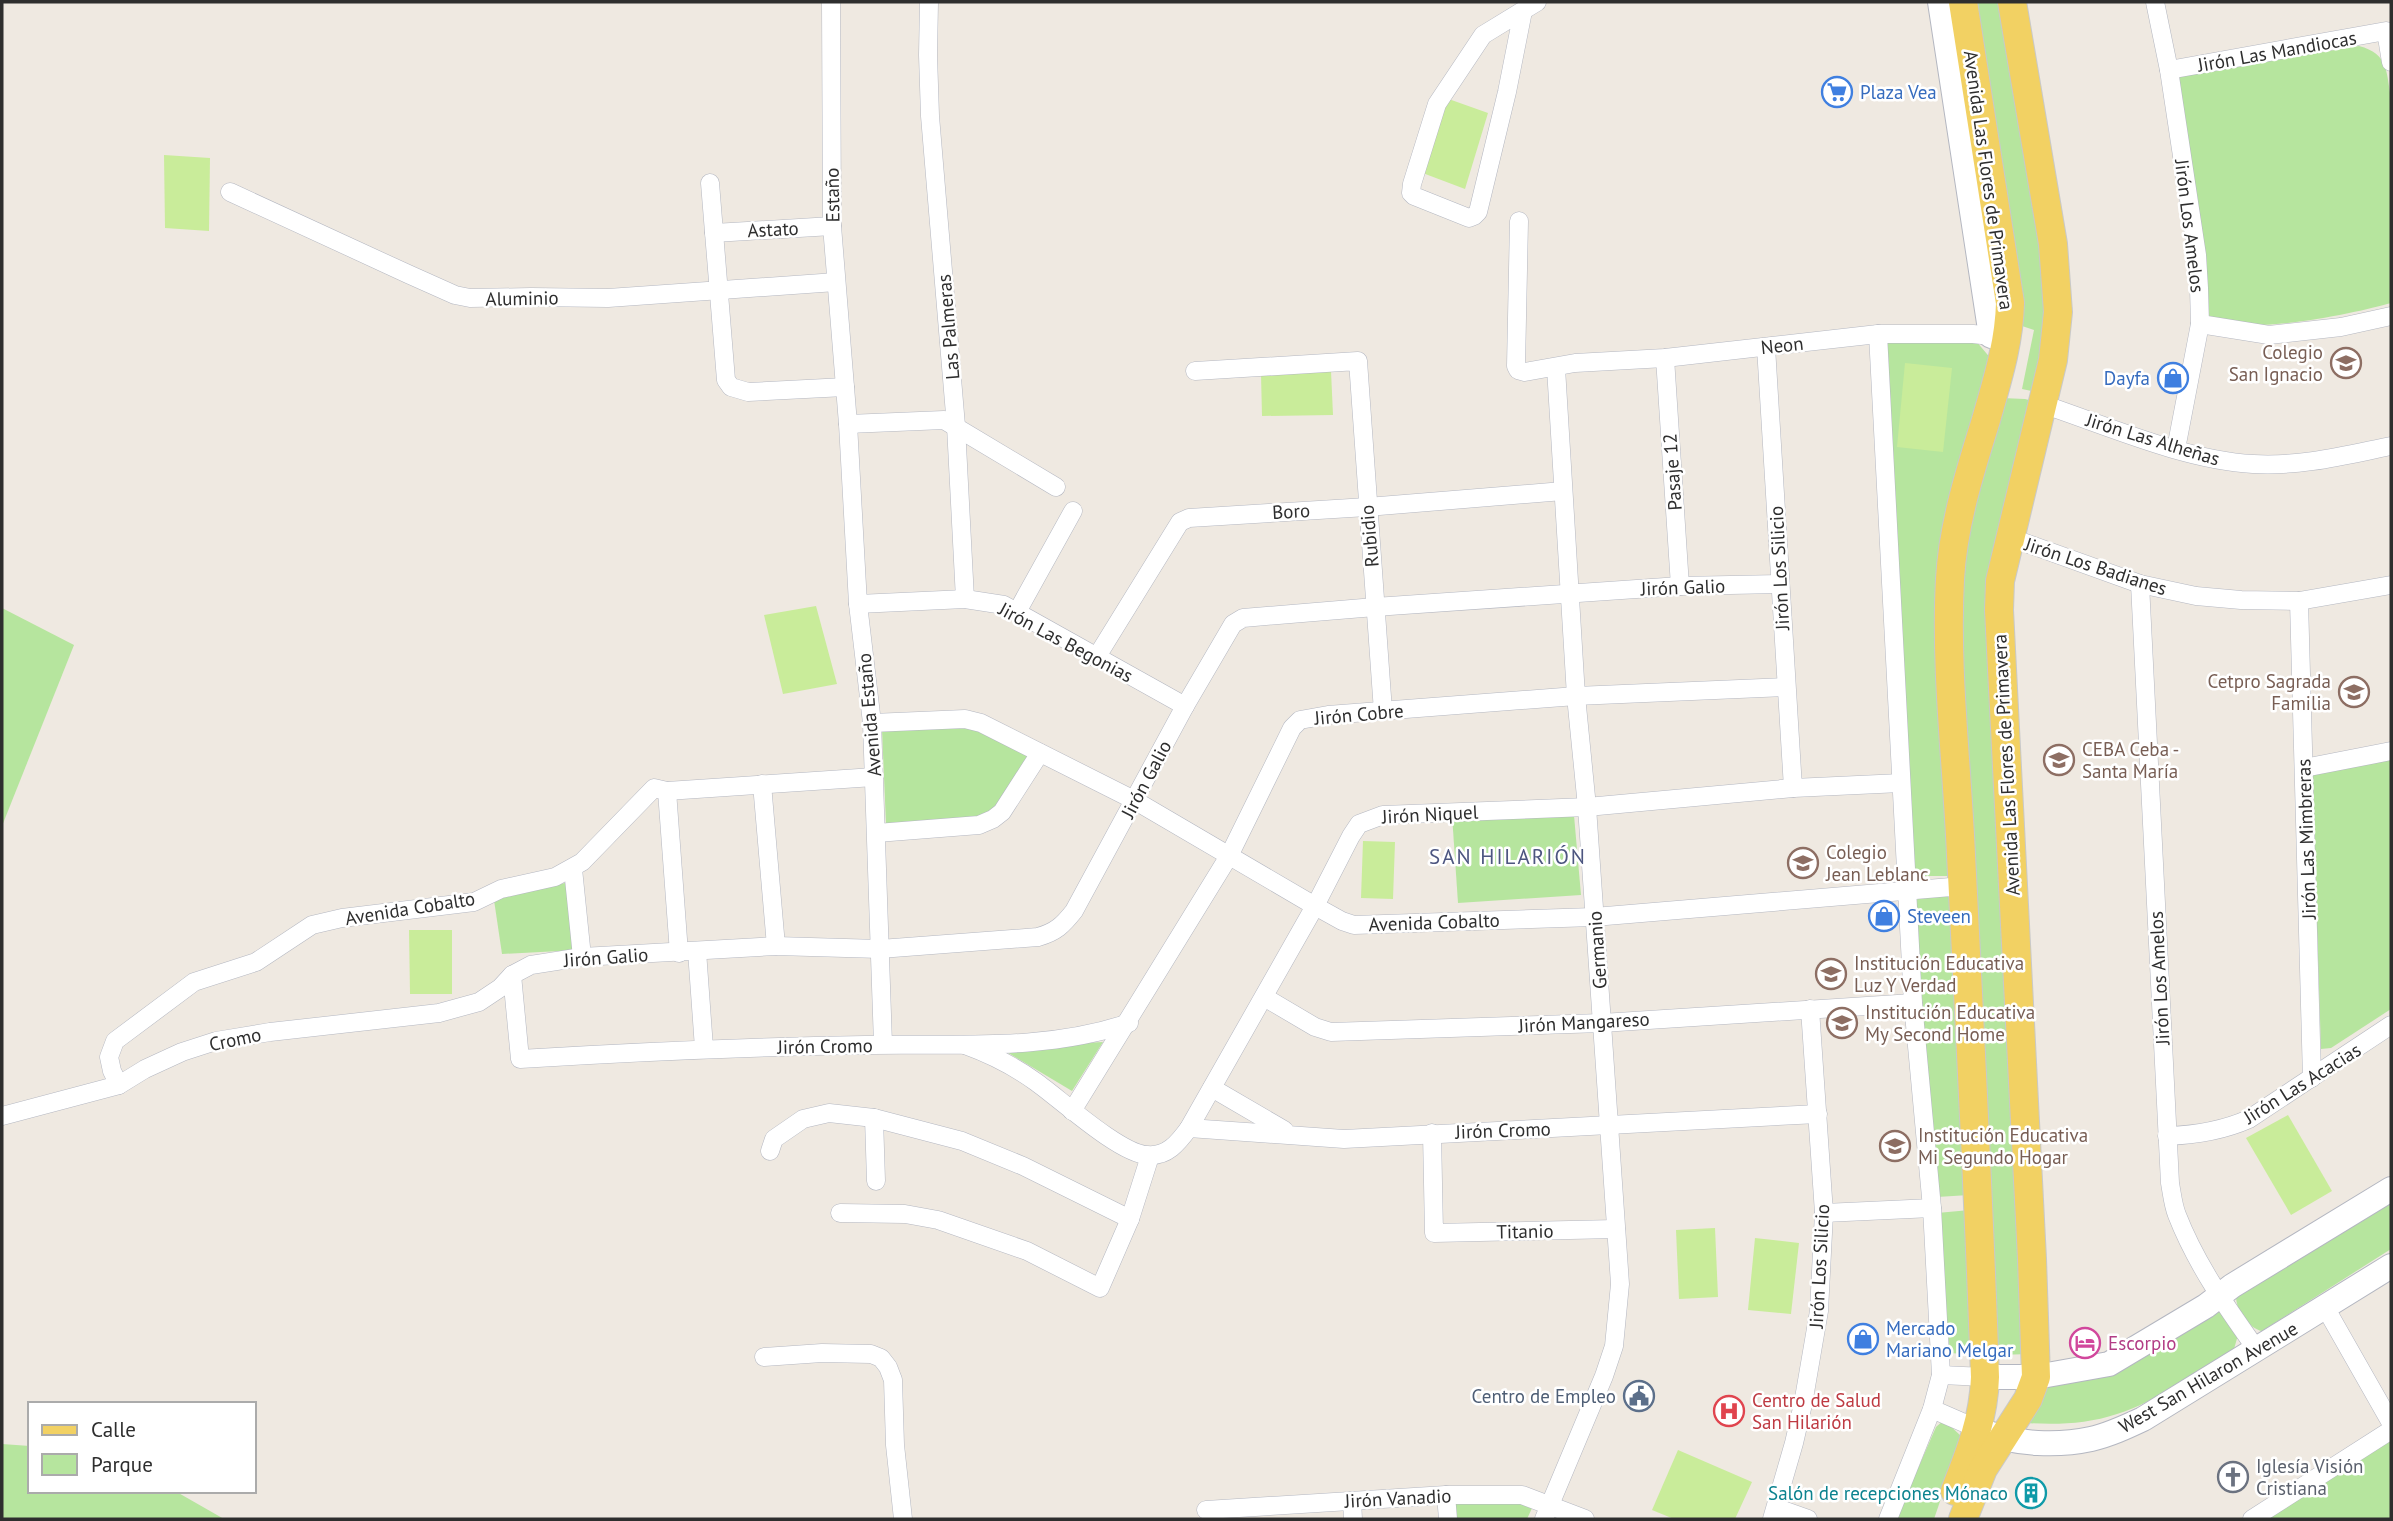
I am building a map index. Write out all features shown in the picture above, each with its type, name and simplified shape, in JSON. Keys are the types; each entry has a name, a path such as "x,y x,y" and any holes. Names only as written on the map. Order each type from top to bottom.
{"main road":[{"name":"Avenida Las Flores de Primavera","path":"1963,2 2010,303 1999,337 2002,366 1975,455 1951,566 1951,669 1985,1398 1990,1434 1983,1469 1963,1519"},
{"name":"Avenida Las Flores de Primavera","path":"1943,1519 1990,1434 2028,1399 2036,1377 1999,610 2000,581 2057,336 2058,312 2053,244 2012,2"}],"street":[{"name":"Estaño","path":"831,2 832,226 845,387"},
{"name":"Las Palmeras","path":"929,2 930,116 956,426 965,599"},
{"path":"1940,2 1999,337"},
{"name":"Jirón Los Amelos","path":"2155,2 2169,70 2197,255 2200,324 2176,449"},
{"path":"1530,6 1478,212 1469,218 1414,197 1410,193 1412,184 1437,104 1483,35 1530,6"},
{"name":"Jirón Las Mandiocas","path":"2169,70 2386,31 2391,62"},
{"path":"710,183 726,380 731,387 748,392 845,387"},
{"name":"Aluminio","path":"230,192 431,285 470,298 608,298 836,282"},
{"name":"Neon","path":"1519,221 1516,366 1518,370 1525,372 1575,363 1665,358 1878,334 1973,334 1999,337"},
{"name":"Astato","path":"714,233 832,226"},
{"path":"2200,324 2269,335 2341,327 2391,316"},
{"path":"1878,334 1913,1003 1931,1209 1941,1375 1932,1409 1888,1519"},
{"name":"Jirón Los Silicio","path":"1766,347 1793,788"},
{"name":"Pasaje 12","path":"1665,358 1680,586"},
{"name":"Rubidio","path":"1195,371 1358,361 1383,711"},
{"name":"Germanio","path":"1547,1512 1589,1415 1614,1346 1620,1284 1587,807 1576,696 1556,368"},
{"name":"Avenida Estaño","path":"845,387 858,604 872,723 883,1045"},
{"name":"Jirón Las Alheñas","path":"2042,404 2213,460 2254,464 2304,463 2391,446"},
{"path":"848,424 944,420 1056,487"},
{"name":"Boro","path":"1096,658 1180,522 1189,517 1367,507 1563,491"},
{"path":"1017,611 1073,511"},
{"name":"Jirón Los Badianes","path":"2009,537 2140,584 2196,596 2299,601 2391,584"},
{"name":"Jirón Galio","path":"512,975 531,965 582,957 776,946 880,949 1038,937 1053,933 1074,911 1185,706 1233,624 1243,618 1680,586 1780,584"},
{"name":"Jirón Los Amelos","path":"2140,584 2170,1183 2176,1214 2219,1296 2257,1350"},
{"name":"Jirón Las Begonias","path":"858,604 965,599 992,602 1017,611 1185,706"},
{"name":"Jirón Las Mimbreras","path":"2299,601 2312,1077"},
{"name":"Jirón Cobre","path":"1072,1111 1129,1023 1229,856 1292,728 1300,720 1321,716 1576,696 1786,687"},
{"name":"Avenida Cobalto","path":"872,723 965,719 981,723 1134,800 1315,906 1354,925 1594,917 1963,886"},
{"path":"2304,768 2391,751"},
{"path":"877,833 979,825 993,819 1002,812 1040,753"},
{"name":"Avenida Cobalto","path":"119,1086 111,1071 109,1057 115,1041 194,982 256,962 312,925 342,918 474,902 501,889 555,877 582,862 654,788 667,791 874,777"},
{"name":"Jirón Niquel","path":"1150,1156 1164,1153 1178,1144 1189,1128 1359,824 1383,815 1587,807 1793,788 1901,783"},
{"path":"762,784 776,946"},
{"path":"667,791 688,952 704,1048"},
{"path":"573,869 582,957"},
{"name":"Jirón Cromo","path":"512,975 520,1059 704,1048 965,1045 1055,1040 1084,1036 1129,1023"},
{"name":"Cromo","path":"2,1115 119,1086 145,1069 216,1041 270,1032 439,1013 479,1002 500,988 512,975"},
{"name":"Jirón Mangareso","path":"1264,997 1315,1027 1331,1032 1602,1023 1913,1003"},
{"name":"Jirón Los Silicio","path":"1774,1514 1803,1404 1817,1323 1824,1213 1810,1009"},
{"name":"Jirón Las Acacias","path":"2167,1136 2195,1135 2227,1128 2249,1119 2391,1025"},
{"path":"841,1213 905,1214 938,1220 1027,1251 1100,1288 1130,1219 1150,1156 1136,1154 1072,1111 1036,1082 991,1054 965,1045"},
{"path":"1212,1088 1290,1133"},
{"path":"770,1151 774,1139 803,1119 829,1112 874,1118 962,1141 1023,1166 1130,1219"},
{"name":"Jirón Cromo","path":"1189,1128 1290,1133 1344,1139 1818,1114"},
{"path":"874,1118 876,1181"},
{"name":"Titanio","path":"1432,1133 1434,1233 1616,1229"},
{"path":"1941,1375 2036,1377 2109,1364 2391,1189"},
{"path":"1824,1213 1931,1209"},
{"name":"West San Hilaron Avenue","path":"1932,1409 1990,1434 2082,1440 2115,1431 2143,1419 2391,1266"},
{"path":"2325,1307 2391,1423"},
{"path":"764,1357 822,1353 871,1354 881,1358 893,1380 895,1445 903,1519"},
{"path":"2252,1519 2391,1430"},
{"path":"1446,1494 1448,1519"},
{"name":"Jirón Vanadio","path":"1206,1510 1246,1514 1352,1501 1446,1494 1522,1495 1547,1512 1585,1519"},
{"path":"1352,1501 1353,1519"},
{"path":"1774,1514 1808,1519"}],"green space":[{"path":"1971,2 2006,2 2049,255 2037,392 2022,389 2034,330 2019,325"},
{"path":"2359,46 2369,49 2381,59 2387,72 2391,98 2391,303 2325,318 2268,325 2242,325 2221,321 2207,314 2178,76"},
{"path":"1443,97 1488,113 1465,189 1420,172"},
{"path":"164,155 210,158 209,231 165,228"},
{"path":"1884,339 1976,341 1992,360 1964,461 1948,876 1920,876 1914,870"},
{"path":"1905,363 1952,368 1943,452 1897,447"},
{"path":"1331,371 1333,415 1262,416 1261,374"},
{"path":"2002,398 2037,402 2010,494 2031,1354 1995,1355 1956,610 1961,556"},
{"path":"816,606 837,684 783,694 764,615"},
{"path":"2,608 74,645 2,826"},
{"path":"966,725 1031,755 999,807 978,819 886,824 882,729"},
{"path":"2391,757 2391,1009 2331,1048 2321,1049 2312,773"},
{"path":"1573,804 1581,895 1458,903 1452,815"},
{"path":"1363,841 1395,842 1393,899 1361,898"},
{"path":"569,882 578,950 502,954 494,900"},
{"path":"1955,897 1969,1195 1937,1197 1915,904 1918,898"},
{"path":"409,930 452,930 452,994 410,994"},
{"path":"1103,1042 1072,1091 1000,1048"},
{"path":"2288,1115 2332,1191 2291,1215 2246,1138"},
{"path":"2391,1196 2391,1249 2262,1331 2247,1322 2240,1312 2236,1294"},
{"path":"1970,1210 1977,1355 1950,1353 1937,1213"},
{"path":"1715,1228 1718,1297 1679,1299 1676,1230"},
{"path":"1755,1238 1799,1243 1791,1314 1748,1310"},
{"path":"2211,1310 2220,1312 2238,1335 2234,1349 2177,1385 2147,1402 2106,1417 2072,1423 2026,1423 2047,1380"},
{"path":"1944,1420 1962,1437 1934,1519 1896,1519 1936,1427"},
{"path":"2391,1438 2391,1519 2261,1519"},
{"path":"2,1444 28,1446 28,1493 178,1493 224,1519 2,1519"},
{"path":"1678,1450 1752,1482 1735,1519 1674,1519 1652,1510"},
{"path":"1448,1491 1522,1495 1533,1506 1527,1519 1451,1519"}],"place":[{"name":"Plaza Vea","path":"1837,92"},
{"name":"Colegio San Ignacio","path":"2346,363"},
{"name":"Dayfa","path":"2173,378"},
{"name":"Cetpro Sagrada Familia","path":"2354,692"},
{"name":"CEBA Ceba - Santa María","path":"2059,760"},
{"name":"Colegio Jean Leblanc","path":"1803,863"},
{"name":"Steveen","path":"1884,916"},
{"name":"Institución Educativa Luz Y Verdad","path":"1831,974"},
{"name":"Institución Educativa My Second Home","path":"1842,1023"},
{"name":"Institución Educativa Mi Segundo Hogar","path":"1895,1146"},
{"name":"Mercado Mariano Melgar","path":"1863,1339"},
{"name":"Escorpio","path":"2085,1343"},
{"name":"Centro de Empleo","path":"1639,1396"},
{"name":"Centro de Salud San Hilarión","path":"1729,1411"},
{"name":"Iglesía Visión Cristiana","path":"2233,1477"},
{"name":"Salón de recepciones Mónaco","path":"2031,1493"}],"district":[{"name":"SAN HILARIÓN","path":"1508,856"}]}
